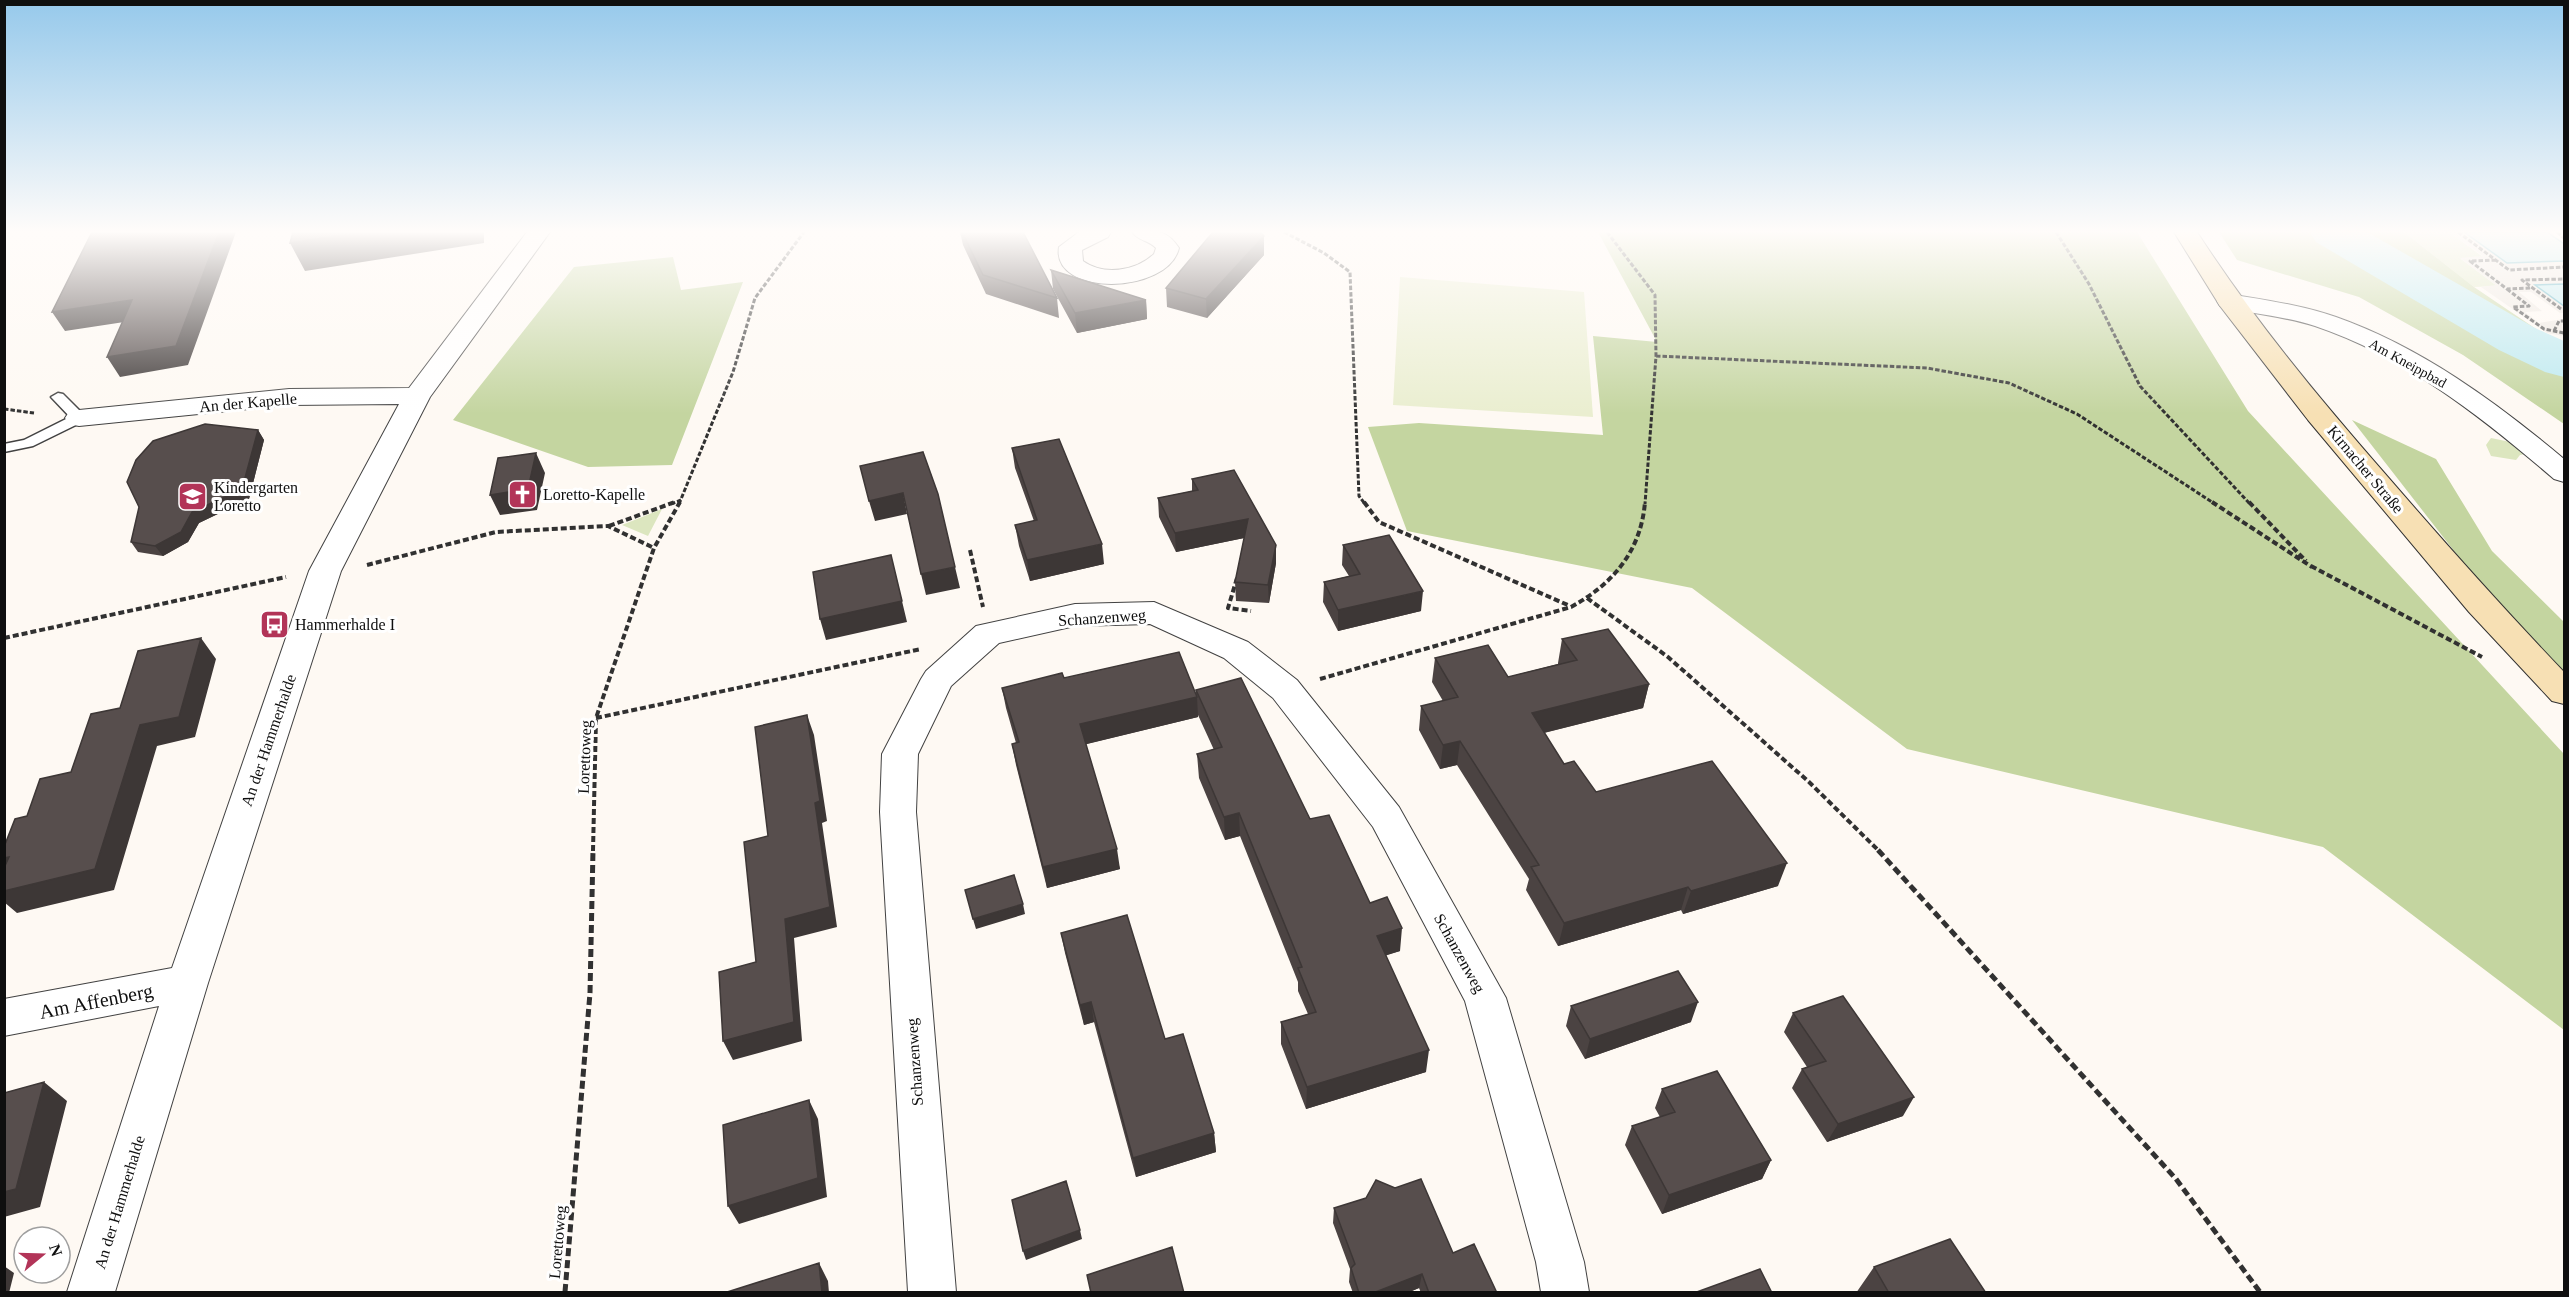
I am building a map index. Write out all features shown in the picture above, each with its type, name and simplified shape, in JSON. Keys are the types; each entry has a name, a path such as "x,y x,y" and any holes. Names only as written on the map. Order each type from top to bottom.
{"main road":[{"name":"Kirnacher Straße","path":"2224,293 2318,414 2480,604 2565,692"}],"street":[{"name":"An der Hammerhalde","path":"91,1293 186,983 325,571 417,396 494,293"},
{"name":"Am Kneippbad","path":"2229,301 2295,312 2340,327 2392,351 2445,382 2519,434 2565,473"},
{"name":"An der Kapelle","path":"79,418 289,397 417,396"},
{"name":"Schanzenweg","path":"932,1293 898,812 900,754 939,679 988,634 1075,615 1154,613 1236,650 1285,689 1386,818 1485,998 1560,1262 1565,1293"},
{"name":"Am Affenberg","path":"4,1018 186,983"}],"lane":[{"path":"4,448 28,443 79,418 58,397"}],"path":[{"name":"Lorettoweg","path":"565,1293 590,993 596,718 654,548 681,500 733,372 755,298 759,293"},
{"path":"1351,293 1359,496 1379,522 1570,607"},
{"path":"1285,689 1570,607 1587,598 1626,562 1643,524 1656,356 1653,293"},
{"path":"2093,293 2140,386 2177,428 2312,567"},
{"path":"2513,293 2529,306 2513,307 2544,329 2565,333"},
{"path":"2538,293 2561,309"},
{"path":"2554,331 2559,321 2565,321"},
{"path":"1656,356 1927,368 2009,382 2077,414 2312,567 2483,658"},
{"path":"366,566 496,532 608,526 681,500"},
{"path":"608,526 654,548"},
{"path":"970,550 988,634"},
{"path":"4,638 290,576"},
{"path":"1238,576 1228,608 1251,610"},
{"path":"1587,598 1668,657 1809,782 1890,862 2161,1162 2260,1293"},
{"path":"596,718 931,647"}],"green space":[{"path":"554,293 739,293 672,465 588,467 453,420"},
{"path":"1399,293 1584,293 1593,417 1393,405"},
{"path":"1630,293 2175,293 2248,411 2564,754 2564,1030 2323,847 1907,749 1692,588 1407,531 1368,427 1419,423 1603,435 1593,336 1657,342"},
{"path":"2344,293 2482,293 2564,348 2564,424 2463,355 2359,297"},
{"path":"2352,420 2436,459 2492,551 2564,622 2564,673 2500,610"},
{"path":"2491,438 2515,443 2530,453 2520,455 2516,460 2491,456 2486,445"},
{"path":"662,509 648,536 622,525"}],"shaded area":[{"path":"2489,293 2520,293 2542,311 2525,312 2539,323 2564,319 2562,325 2564,336 2547,333"},
{"path":"2532,293 2545,293 2564,306 2564,313 2560,313"}],"water":[{"path":"2545,293 2564,293 2564,306"}],"building":[{"path":"62,293 196,293 176,346 107,357 132,300 52,312"},
{"path":"1039,293 1054,293 1057,298"},
{"path":"1064,293 1122,293 1146,300 1075,313"},
{"path":"1182,293 1212,293 1206,299"},
{"name":"Kindergarten Loretto","path":"205,424 258,430 242,489 192,512 181,532 155,546 131,542 139,507 127,482 136,460 153,441"},
{"path":"1059,439 1102,544 1027,560 1015,525 1037,520 1012,448"},
{"path":"923,452 938,494 955,567 921,574 903,493 869,501 860,466"},
{"path":"536,453 528,489 490,495 498,458"},
{"path":"1234,470 1276,545 1268,585 1235,582 1248,519 1175,533 1158,498 1198,490 1192,479"},
{"path":"1389,535 1423,591 1338,610 1324,582 1360,574 1343,545"},
{"path":"891,555 902,601 820,619 813,572"},
{"path":"1608,629 1649,684 1532,713 1564,764 1574,761 1596,792 1712,761 1787,863 1691,891 1688,887 1564,923 1531,867 1539,865 1460,741 1443,745 1421,706 1458,697 1435,658 1488,645 1508,677 1577,660 1562,639"},
{"path":"201,638 179,717 140,725 95,869 4,891 4,868 9,857 4,858 4,847 15,819 27,816 40,779 71,772 91,714 120,708 138,651"},
{"path":"1179,652 1197,697 1080,724 1117,849 1043,867 1012,744 1019,742 1002,688 1062,673 1064,678"},
{"path":"1241,678 1310,819 1329,815 1370,903 1387,897 1402,928 1377,936 1429,1050 1307,1087 1281,1022 1316,1012 1298,968 1302,967 1239,813 1224,817 1197,754 1222,747 1196,690"},
{"path":"807,715 820,801 815,803 830,907 785,919 794,1022 723,1041 719,972 756,962 744,842 768,836 755,727"},
{"path":"1014,875 1023,904 973,919 965,890"},
{"path":"1127,915 1165,1039 1183,1034 1214,1133 1133,1158 1091,1002 1080,1005 1061,933"},
{"path":"1678,971 1698,1002 1590,1039 1571,1006"},
{"path":"1843,996 1914,1097 1838,1124 1802,1069 1826,1061 1793,1013"},
{"path":"1717,1071 1771,1160 1669,1195 1632,1126 1675,1112 1662,1089"},
{"path":"44,1082 16,1189 4,1192 4,1093"},
{"path":"809,1100 818,1178 728,1206 723,1125"},
{"path":"1421,1179 1453,1253 1474,1244 1497,1293 1429,1293 1422,1274 1373,1293 1359,1293 1351,1268 1355,1264 1334,1208 1366,1198 1376,1180 1395,1188"},
{"path":"1066,1181 1080,1230 1023,1251 1012,1200"},
{"path":"1950,1239 1986,1293 1889,1293 1874,1267"},
{"path":"1172,1247 1184,1293 1091,1293 1087,1275"},
{"path":"819,1263 822,1293 724,1293"},
{"path":"1760,1269 1772,1293 1694,1293"}],"waterway":[{"path":"2437,293 2517,339 2564,361"}],"place":[{"name":"Loretto-Kapelle","path":"522,494"},
{"name":"Kindergarten Loretto","path":"193,496"},
{"name":"Hammerhalde I","path":"274,624"}]}
